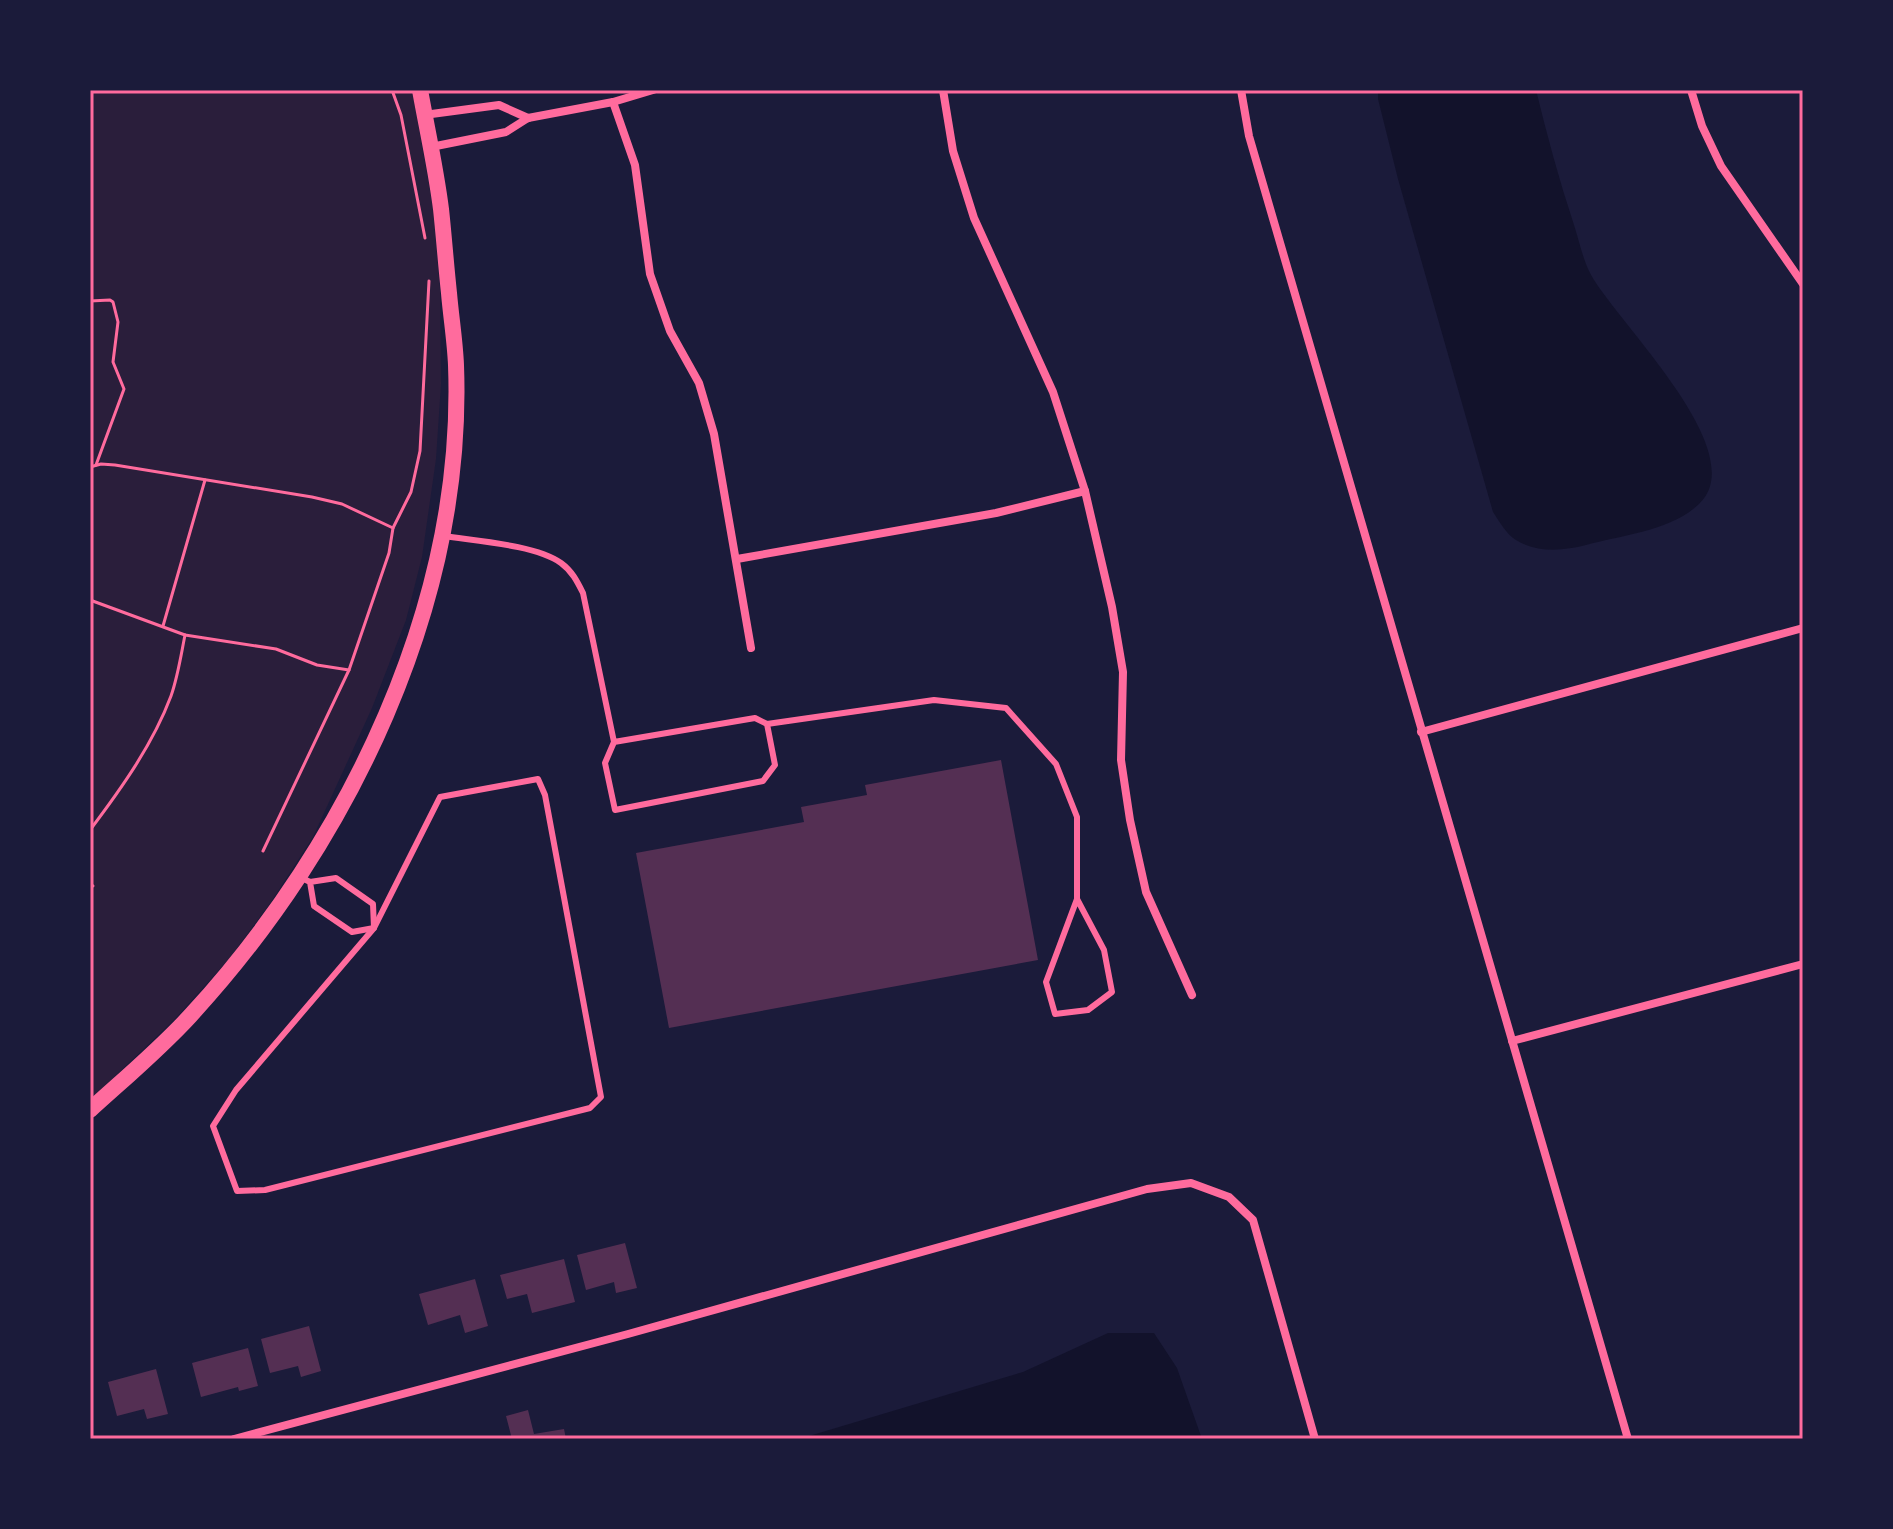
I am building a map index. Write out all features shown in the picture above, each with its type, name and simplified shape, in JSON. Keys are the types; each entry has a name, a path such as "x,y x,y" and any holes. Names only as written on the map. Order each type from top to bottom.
{"main road":[{"path":"90,1110 142,1064 190,1015 304,879 376,738 417,637 441,535 454,438 456,364 441,207 420,90"}],"street":[{"path":"430,147 506,132 528,118 613,102 653,90"},
{"path":"943,90 953,151 974,218 1053,392 1085,491 1112,607 1123,672 1121,760 1130,820 1146,892 1192,995"},
{"path":"1241,90 1249,136 1628,1439"},
{"path":"1691,90 1702,126 1721,166 1803,284"},
{"path":"613,102 635,165 650,274 670,331 699,383 714,434 751,648"},
{"path":"424,115 499,105 528,118"},
{"path":"737,559 981,516 1085,491"},
{"path":"1421,732 1803,628"},
{"path":"1512,1041 1803,964"},
{"path":"234,1439 628,1334 1147,1189 1191,1183 1229,1197 1253,1220 1315,1439"}],"lane":[{"path":"441,535 545,554 573,574 583,593 614,742 605,763 615,810 763,781 775,765 767,724"},
{"path":"614,742 742,719 755,718 767,724 934,700 1006,708 1056,764 1077,817 1077,899 1046,982 1055,1014 1088,1010 1112,992 1104,950 1077,899"},
{"path":"374,928 352,932 334,920 314,906 304,879 336,878 373,904 374,928 236,1090 213,1126 237,1191 265,1190 590,1108 601,1097 545,795 538,779 440,797 374,928"}],"path":[{"path":"392,90 401,115 425,240"},
{"path":"263,851 349,670 389,553 393,528 411,492 420,451 429,275"},
{"path":"90,301 113,302 118,322 113,362 123,384 123,396 96,465"},
{"path":"90,467 115,465 342,504 393,528"},
{"path":"163,627 205,480"},
{"path":"90,600 185,635 276,649 317,665 349,670"},
{"path":"90,830 128,777 153,733 170,697 185,635"}],"shaded area":[{"path":"90,90 412,90 433,207 440,290 441,384 436,459 422,557 406,620 372,708 313,837 229,959 174,1020 90,1100"},
{"path":"1378,90 1536,90 1558,174 1589,271 1673,385 1695,419 1709,452 1711,481 1699,504 1688,513 1646,531 1559,549 1541,549 1524,544 1503,528 1493,512 1398,179"},
{"path":"1108,1333 1154,1333 1177,1368 1202,1439 799,1439 1023,1372"}],"building":[{"path":"1001,760 1038,960 669,1028 636,853 804,822 801,807 867,795 865,785"},
{"path":"625,1243 637,1288 616,1293 614,1282 586,1290 577,1255"},
{"path":"564,1259 575,1302 532,1313 527,1294 507,1299 500,1275"},
{"path":"475,1279 488,1326 465,1333 460,1315 428,1325 419,1294"},
{"path":"309,1326 321,1371 301,1377 298,1366 270,1373 261,1339"},
{"path":"248,1348 258,1386 239,1391 238,1387 201,1397 192,1363"},
{"path":"156,1369 168,1414 147,1419 144,1409 117,1416 108,1382"},
{"path":"528,1410 534,1434 564,1429 566,1439 512,1439 506,1416"}]}
